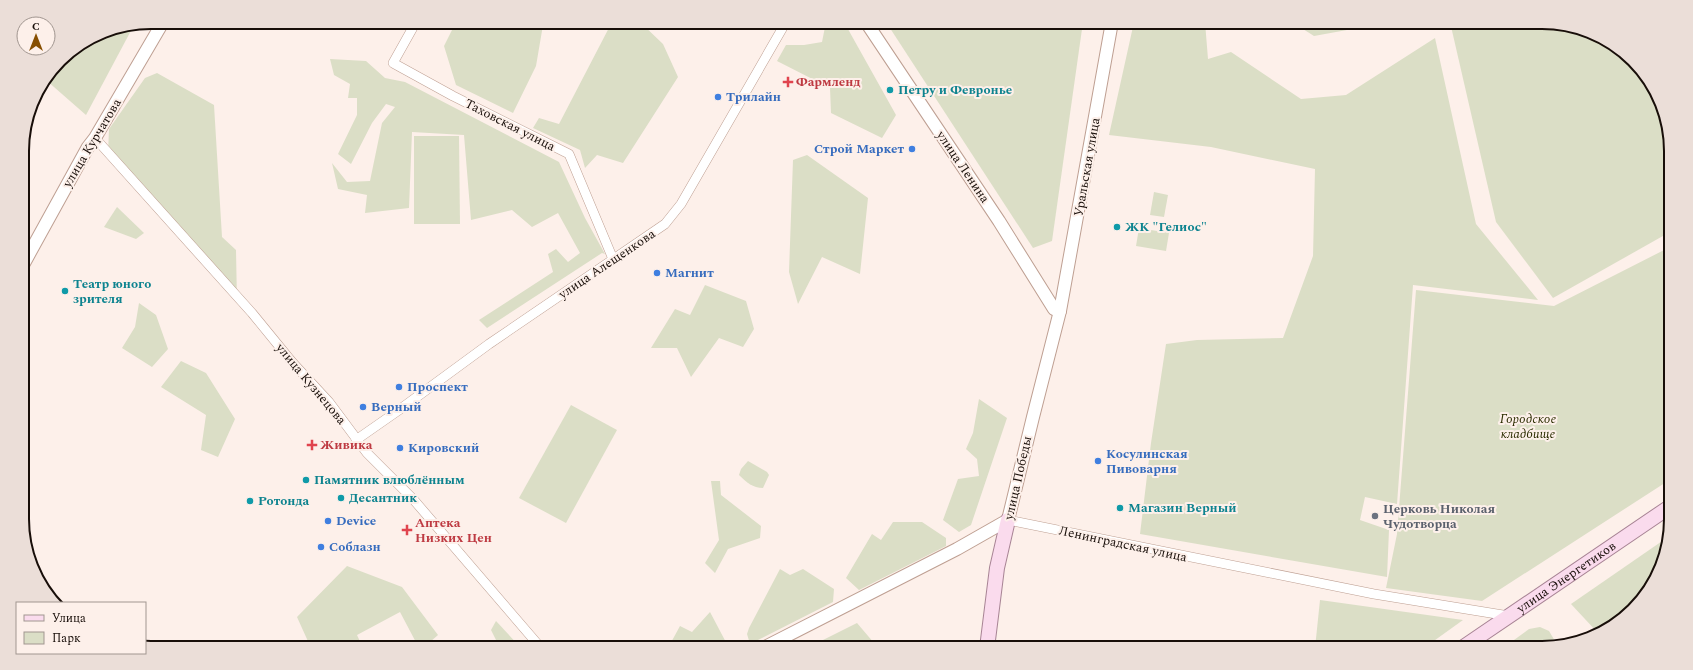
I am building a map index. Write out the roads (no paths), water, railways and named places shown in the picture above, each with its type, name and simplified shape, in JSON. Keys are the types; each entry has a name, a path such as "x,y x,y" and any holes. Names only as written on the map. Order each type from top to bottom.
{"main road":[{"name":"улица Курчатова","path":"29,253 88,147 95,138 159,29"},
{"name":"улица Ленина","path":"871,29 999,221 1054,309 1060,311"},
{"name":"Уральская улица","path":"1060,311 1111,29"},
{"name":"улица Победы","path":"988,641 997,568 1032,417 1060,311"},
{"name":"улица Энергетиков","path":"1472,641 1664,511"},
{"path":"777,641 957,549 1008,520"}],"street":[{"name":"Таховская улица","path":"412,29 393,63 453,96 569,154 613,259"},
{"name":"улица Алещенкова","path":"356,440 489,344 665,224 681,204 782,29"},
{"name":"улица Кузнецова","path":"95,138 252,312 292,362 329,402 367,453 413,499 535,641"},
{"name":"Ленинградская улица","path":"1008,520 1374,594 1509,616"}],"place":[{"name":"Фармленд","path":"788,82"},
{"name":"Петру и Февронье","path":"890,90"},
{"name":"Трилайн","path":"718,97"},
{"name":"Строй Маркет","path":"912,149"},
{"name":"ЖК \"Гелиос\"","path":"1117,227"},
{"name":"Магнит","path":"657,273"},
{"name":"Театр юного зрителя","path":"65,291"},
{"name":"Проспект","path":"399,387"},
{"name":"Верный","path":"363,407"},
{"name":"Живика","path":"312,445"},
{"name":"Кировский","path":"400,448"},
{"name":"Косулинская Пивоварня","path":"1098,461"},
{"name":"Памятник влюблённым","path":"306,480"},
{"name":"Десантник","path":"341,498"},
{"name":"Ротонда","path":"250,501"},
{"name":"Магазин Верный","path":"1120,508"},
{"name":"Церковь Николая Чудотворца","path":"1375,516"},
{"name":"Device","path":"328,521"},
{"name":"Аптека Низких Цен","path":"407,530"},
{"name":"Соблазн","path":"321,547"}],"park label":[{"name":"Городское кладбище","path":"1528,426"}]}
